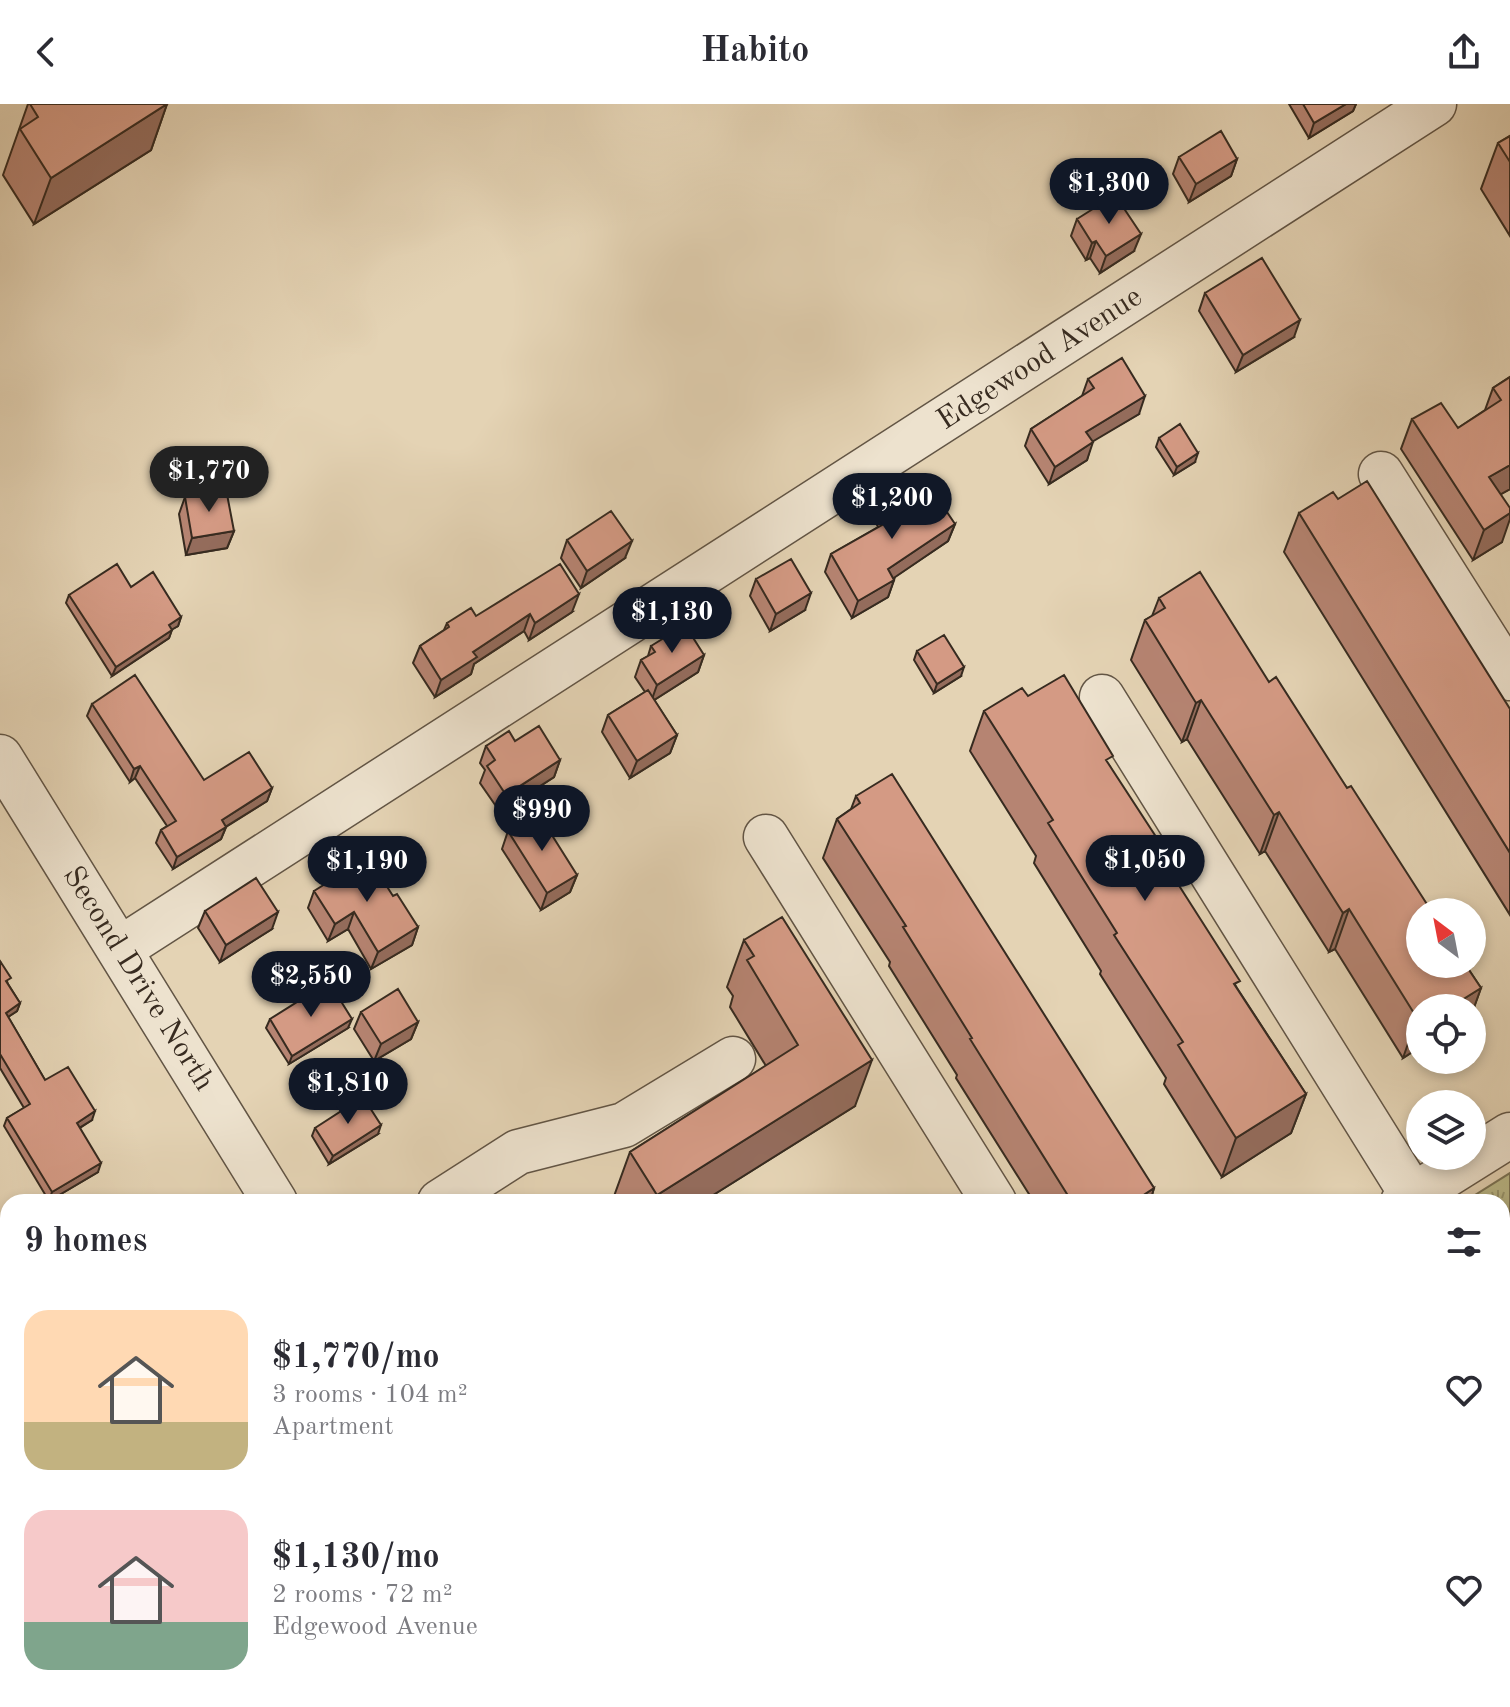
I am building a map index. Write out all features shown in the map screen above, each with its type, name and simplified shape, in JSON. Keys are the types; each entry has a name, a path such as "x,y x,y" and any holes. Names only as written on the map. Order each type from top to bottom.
{"street":[{"name":"Edgewood Avenue","path":"120,949 1434,104"},
{"path":"1381,474 1510,678"},
{"path":"1102,697 1405,1194"},
{"name":"Second Drive North","path":"0,757 270,1194"},
{"path":"766,837 989,1194"},
{"path":"452,1194 518,1152 624,1125 733,1059"},
{"path":"1416,1194 1510,1135"}],"green space":[{"path":"1510,1173 1510,1194 1477,1194"}],"building":[{"path":"30,104 167,104 51,178 20,129 38,117"},
{"path":"1303,104 1346,104 1314,123"},
{"path":"1221,131 1237,159 1196,184 1179,157"},
{"path":"1510,136 1510,162 1498,143"},
{"path":"1115,195 1141,234 1106,256 1096,241 1092,243 1077,219"},
{"path":"1262,258 1300,320 1243,355 1205,293"},
{"path":"1122,358 1145,396 1086,432 1093,442 1055,467 1031,429 1094,388 1088,379"},
{"path":"1510,377 1510,465 1489,477 1510,508 1510,513 1484,530 1412,419 1441,403 1458,428 1501,400 1493,388"},
{"path":"1180,424 1198,453 1177,467 1159,438"},
{"path":"1367,481 1510,709 1510,853 1299,513 1333,492 1338,499"},
{"path":"928,484 955,524 888,569 894,580 858,601 831,554 891,520 883,508 915,488 917,491"},
{"path":"226,489 234,531 192,538 185,497"},
{"path":"611,511 632,541 587,571 567,540"},
{"path":"791,559 811,593 776,614 756,579"},
{"path":"117,564 131,587 153,572 181,617 169,625 172,630 116,667 69,595"},
{"path":"560,564 579,594 535,623 530,614 473,652 477,657 441,680 420,646 471,608 476,616"},
{"path":"1200,572 1269,682 1276,677 1347,788 1351,786 1423,898 1406,898 1406,978 1474,978 1481,988 1471,994 1406,994 1406,1000 1349,909 1343,913 1279,812 1274,815 1201,700 1196,703 1145,620 1165,608 1159,598"},
{"path":"685,625 704,655 657,685 641,660 655,652 651,646"},
{"path":"944,635 964,667 937,684 917,651"},
{"path":"135,675 204,780 249,752 272,788 222,820 226,827 177,857 161,830 176,821 140,766 134,769 92,704"},
{"path":"1064,675 1113,756 1106,760 1177,869 1171,873 1240,981 1234,984 1306,1094 1236,1138 1178,1045 1183,1042 1114,935 1117,933 1048,823 1053,820 984,711 1022,688 1028,696"},
{"path":"648,690 677,735 637,761 608,715"},
{"path":"539,726 560,760 506,795 487,766 495,760 486,746 509,731 515,741"},
{"path":"892,774 1154,1188 1145,1194 1067,1194 970,1039 903,927 906,926 837,819 860,803 856,796"},
{"path":"538,813 577,875 547,893 508,831"},
{"path":"368,857 418,927 378,952 354,912 335,924 314,891"},
{"path":"256,878 278,912 226,945 205,911"},
{"path":"782,917 872,1060 656,1194 630,1152 798,1045 747,960 754,956 744,940"},
{"path":"0,961 11,978 6,981 20,1003 6,1013 45,1080 68,1067 95,1111 77,1123 101,1163 52,1192 7,1118 30,1104 0,1054"},
{"path":"329,982 352,1019 292,1056 270,1019"},
{"path":"398,989 418,1022 381,1044 361,1012"},
{"path":"363,1097 381,1125 333,1156 315,1128"}]}
